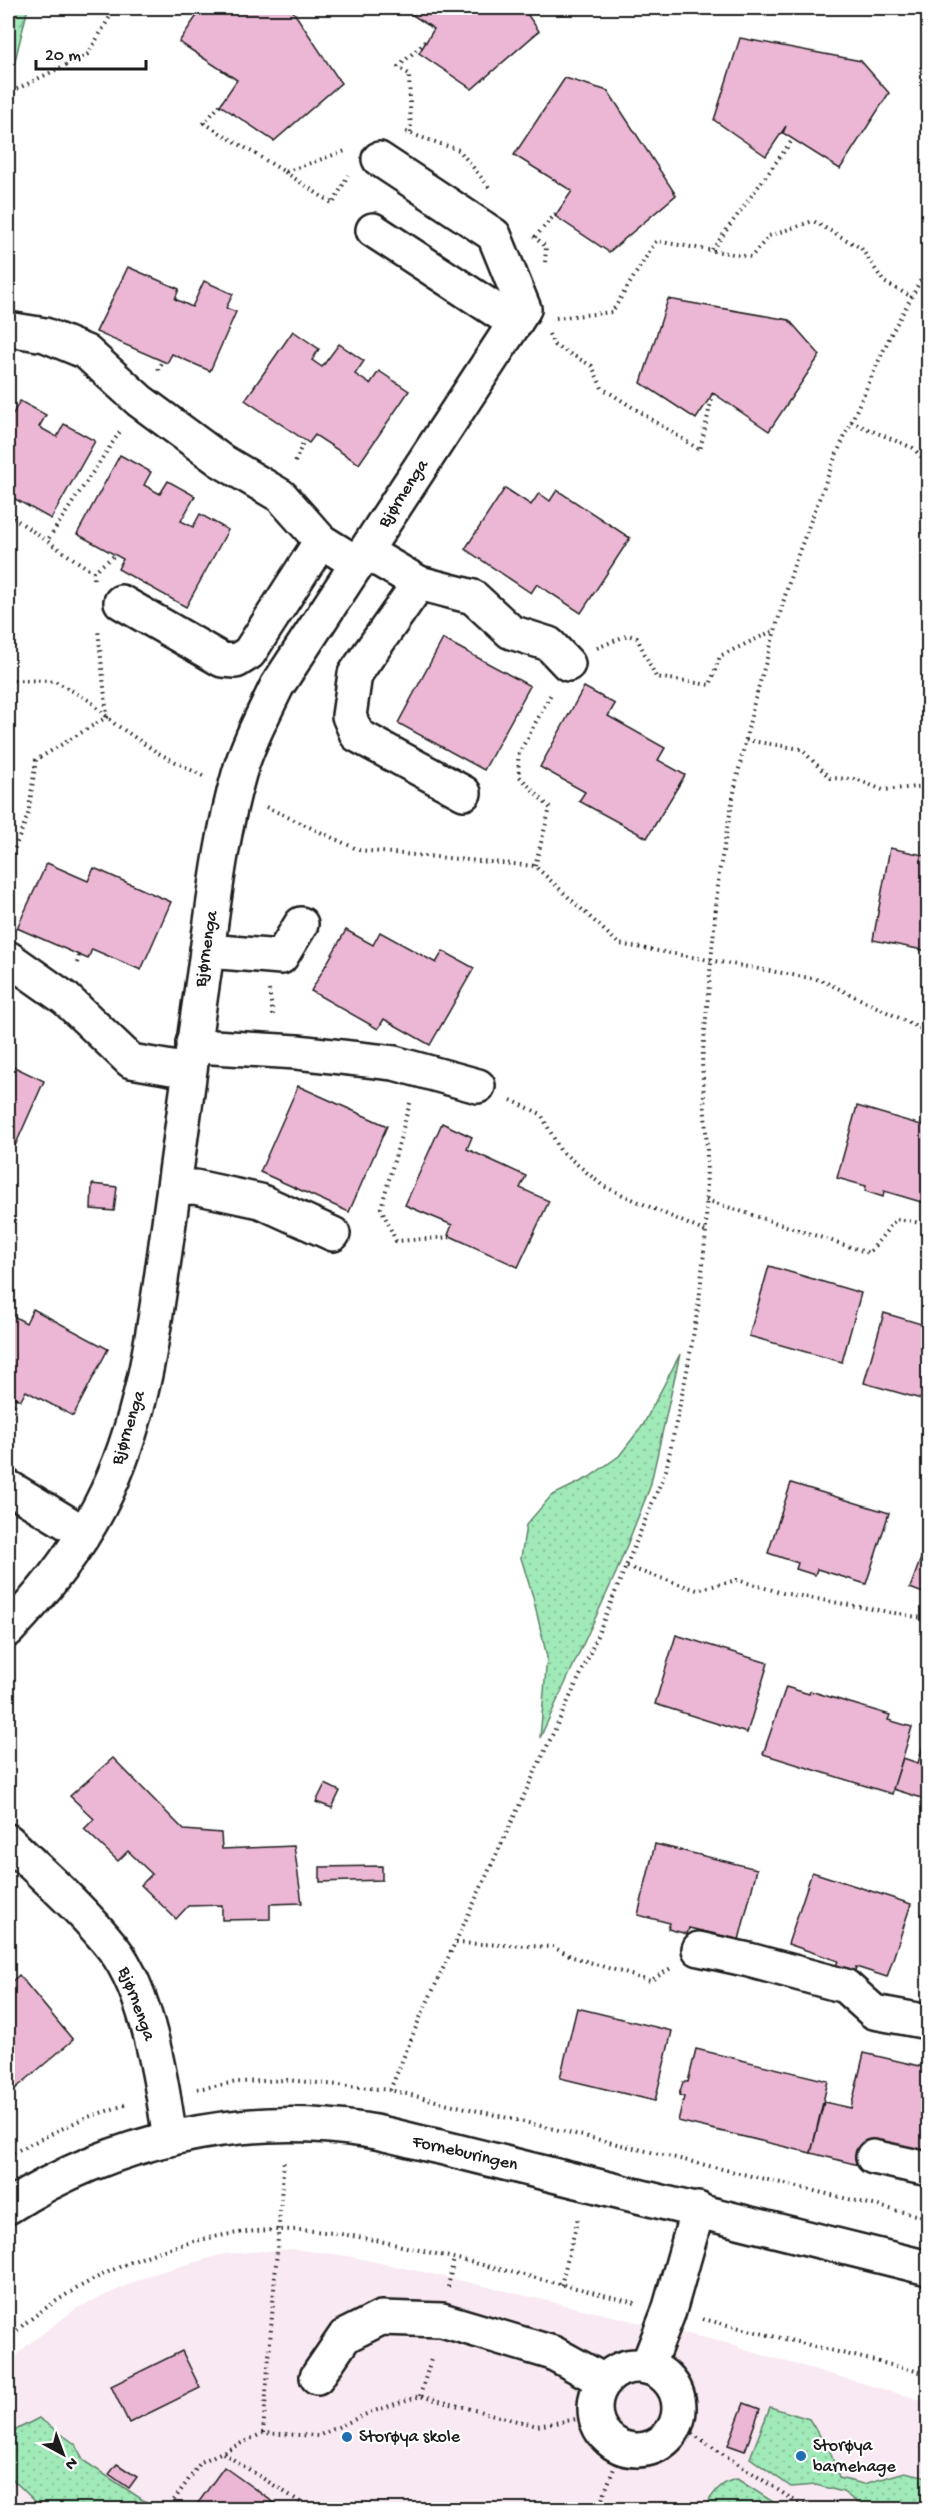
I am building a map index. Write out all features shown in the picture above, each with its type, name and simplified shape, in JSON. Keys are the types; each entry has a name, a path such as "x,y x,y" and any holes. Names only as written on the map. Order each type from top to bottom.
{"street":[{"path":"379,159 494,235 528,317"},
{"path":"373,230 528,317"},
{"name":"Bjørnenga","path":"8,1630 54,1579 101,1504 118,1464 139,1403 153,1343 191,1057 224,843 234,792 251,739 278,686 362,558 528,317"},
{"path":"8,328 45,335 86,352 140,401 220,460 281,496 321,541 419,584 472,597 511,632 549,644 568,664"},
{"path":"121,602 222,660 236,661 249,653 321,541"},
{"path":"419,584 355,674 349,716 357,735 464,793"},
{"path":"207,951 281,957 301,924"},
{"path":"8,958 66,999 131,1061 191,1057 213,1047 278,1051 394,1064 478,1086"},
{"path":"174,1188 195,1187 260,1201 333,1234"},
{"path":"12,1498 84,1533"},
{"name":"Bjørnenga","path":"8,1841 85,1917 114,1950 128,1974 148,2030 164,2094 170,2139"},
{"path":"699,1949 749,1959 845,1986 874,2012 928,2022"},
{"name":"Forneburingen","path":"8,2207 39,2187 99,2159 170,2139 239,2126 298,2125 364,2130 698,2209 928,2268"},
{"path":"873,2157 928,2169"},
{"path":"647,2367 669,2311 698,2209"},
{"path":"317,2377 345,2336 381,2318 442,2320 553,2353 604,2381"},
{"path":"647,2367 663,2374 675,2389 680,2406 677,2424 666,2439 651,2448 633,2451 615,2445 602,2433 595,2416 596,2398 604,2381 623,2368 647,2367"}],"path":[{"path":"8,97 13,91 88,54 115,8"},
{"path":"411,134 409,74 398,67 427,40"},
{"path":"712,250 793,139"},
{"path":"285,172 333,204 362,145 379,159"},
{"path":"536,237 559,210"},
{"path":"528,317 612,312 656,241 751,257 769,236 813,221 861,248 884,282 912,297"},
{"path":"390,2090 419,2020 585,1665 666,1470 693,1336 706,1232 707,1148 702,1063 719,873 754,703 794,565 834,460 890,336 928,267"},
{"path":"528,317 554,345 592,366 602,388 700,450 713,393"},
{"path":"47,541 140,401"},
{"path":"851,422 913,448 928,464"},
{"path":"8,514 93,572"},
{"path":"93,572 115,555"},
{"path":"93,572 94,583"},
{"path":"98,627 107,717"},
{"path":"536,866 550,808 519,776 518,755 568,664 611,640 628,636 637,638 656,677 710,685 720,656 775,630"},
{"path":"8,680 55,681 90,701 107,717 158,753 234,792 359,850 536,866 619,944 821,980 928,1032"},
{"path":"8,865 28,815 36,759 107,717"},
{"path":"746,740 801,750 830,778 856,778 883,790 928,786"},
{"path":"264,956 278,1051"},
{"path":"419,1071 381,1208 396,1241 453,1237"},
{"path":"478,1086 541,1114 561,1150 603,1186 706,1232"},
{"path":"706,1200 869,1253 896,1219 928,1224"},
{"path":"8,1407 16,1398 8,1428"},
{"path":"627,1567 697,1590 737,1580 783,1593 928,1619"},
{"path":"456,1943 553,1947 573,1958 650,1982 699,1949"},
{"path":"561,2284 580,2210"},
{"path":"263,2433 278,2230"},
{"path":"8,2338 30,2318 97,2276 161,2251 233,2234 300,2230 377,2240 454,2259"},
{"path":"167,2510 201,2462 263,2433 318,2436 371,2412 422,2395 537,2426 595,2416"},
{"path":"677,2424 798,2503 831,2510"},
{"path":"598,2510 622,2447"},
{"path":"222,2452 313,2510"}],"shaded area":[{"name":"Storøya skole","path":"293,2249 348,2256 441,2276 739,2346 738,2348 928,2402 928,2509 8,2510 8,2365 25,2347 77,2308 150,2275 224,2254"}],"green space":[{"path":"8,8 28,8 14,65 8,74"},
{"path":"680,1354 650,1487 616,1573 540,1738 547,1657 521,1558 526,1525 551,1496 588,1478 619,1456 643,1425"},
{"path":"770,2407 809,2419 830,2451 839,2478 864,2484 905,2472 928,2477 928,2509 917,2507 866,2509 843,2492 816,2485 791,2487 750,2458"},
{"path":"39,2418 75,2444 84,2461 146,2502 141,2509 38,2509 37,2503 8,2475 8,2434"},
{"path":"737,2479 784,2509 703,2509 721,2486"}],"building":[{"path":"202,8 291,8 341,83 274,141 220,105 237,80 179,42"},
{"path":"402,8 523,8 539,31 472,89 419,53 434,29"},
{"path":"740,38 861,61 889,93 840,169 783,133 786,126 766,156 714,120"},
{"path":"565,78 608,91 676,195 609,252 555,216 572,191 514,155"},
{"path":"128,267 179,289 175,299 192,307 204,281 233,294 226,308 236,312 210,371 172,354 167,363 96,332"},
{"path":"668,299 789,320 820,355 769,431 713,393 696,419 641,383"},
{"path":"293,331 319,349 312,360 322,367 339,344 364,361 355,374 370,384 379,371 409,391 359,464 315,435 309,443 245,400"},
{"path":"20,401 46,415 39,427 57,437 64,424 95,441 51,519 8,495 8,423"},
{"path":"120,455 151,472 144,485 160,494 168,481 195,496 181,521 193,527 200,514 228,530 186,607 118,569 123,559 77,534"},
{"path":"505,488 531,505 539,493 550,501 557,490 630,538 581,613 537,584 531,593 465,549"},
{"path":"443,639 530,686 484,770 398,723"},
{"path":"584,687 615,704 608,716 665,748 658,760 685,775 647,838 579,801 585,792 540,767"},
{"path":"890,848 928,856 928,951 873,940"},
{"path":"47,863 88,881 94,868 171,902 141,970 92,949 88,959 17,928"},
{"path":"346,930 373,945 380,932 436,963 443,951 474,968 430,1045 384,1019 378,1029 311,991"},
{"path":"8,1064 44,1081 15,1146 8,1142"},
{"path":"298,1086 387,1126 349,1212 260,1172"},
{"path":"857,1106 928,1127 928,1204 884,1191 883,1197 865,1191 866,1186 837,1178"},
{"path":"442,1123 472,1137 467,1149 526,1176 520,1188 549,1201 518,1267 448,1235 452,1225 405,1205"},
{"path":"92,1184 117,1187 114,1211 91,1209"},
{"path":"769,1266 861,1293 842,1362 749,1336"},
{"path":"33,1309 108,1349 73,1416 26,1391 21,1400 8,1393 8,1313 26,1323"},
{"path":"884,1313 928,1326 928,1401 864,1383"},
{"path":"791,1483 889,1513 866,1584 817,1569 815,1575 796,1569 798,1563 768,1553"},
{"path":"928,1539 928,1595 910,1588"},
{"path":"676,1635 768,1663 747,1733 655,1704"},
{"path":"786,1687 809,1694 810,1691 890,1715 888,1720 912,1727 892,1794 763,1754"},
{"path":"928,1730 928,1800 893,1789 903,1758 918,1763"},
{"path":"113,1758 184,1830 221,1833 222,1849 294,1846 302,1903 270,1904 270,1919 222,1920 222,1905 188,1906 176,1919 141,1885 152,1874 128,1851 118,1861 84,1829 94,1819 70,1796"},
{"path":"325,1784 340,1791 332,1808 316,1802"},
{"path":"655,1844 757,1869 739,1940 689,1928 687,1934 668,1929 670,1923 638,1915"},
{"path":"382,1866 382,1880 320,1882 320,1867"},
{"path":"812,1872 911,1904 887,1977 856,1967 854,1974 835,1968 838,1961 788,1944"},
{"path":"19,1975 73,2040 8,2095 8,1985"},
{"path":"577,2008 672,2031 655,2101 560,2078"},
{"path":"696,2049 828,2081 811,2153 678,2121 684,2097 679,2095 683,2082 688,2082"},
{"path":"864,2053 928,2068 928,2158 866,2167 811,2153 824,2102 851,2108"},
{"path":"182,2351 200,2388 129,2423 111,2386"},
{"path":"744,2403 760,2409 745,2451 728,2445"},
{"path":"117,2464 137,2477 129,2488 109,2474"},
{"path":"224,2467 284,2510 193,2510"}],"place":[{"name":"Storøya skole","path":"347,2437"},
{"name":"Storøya barnehage","path":"801,2456"}]}
